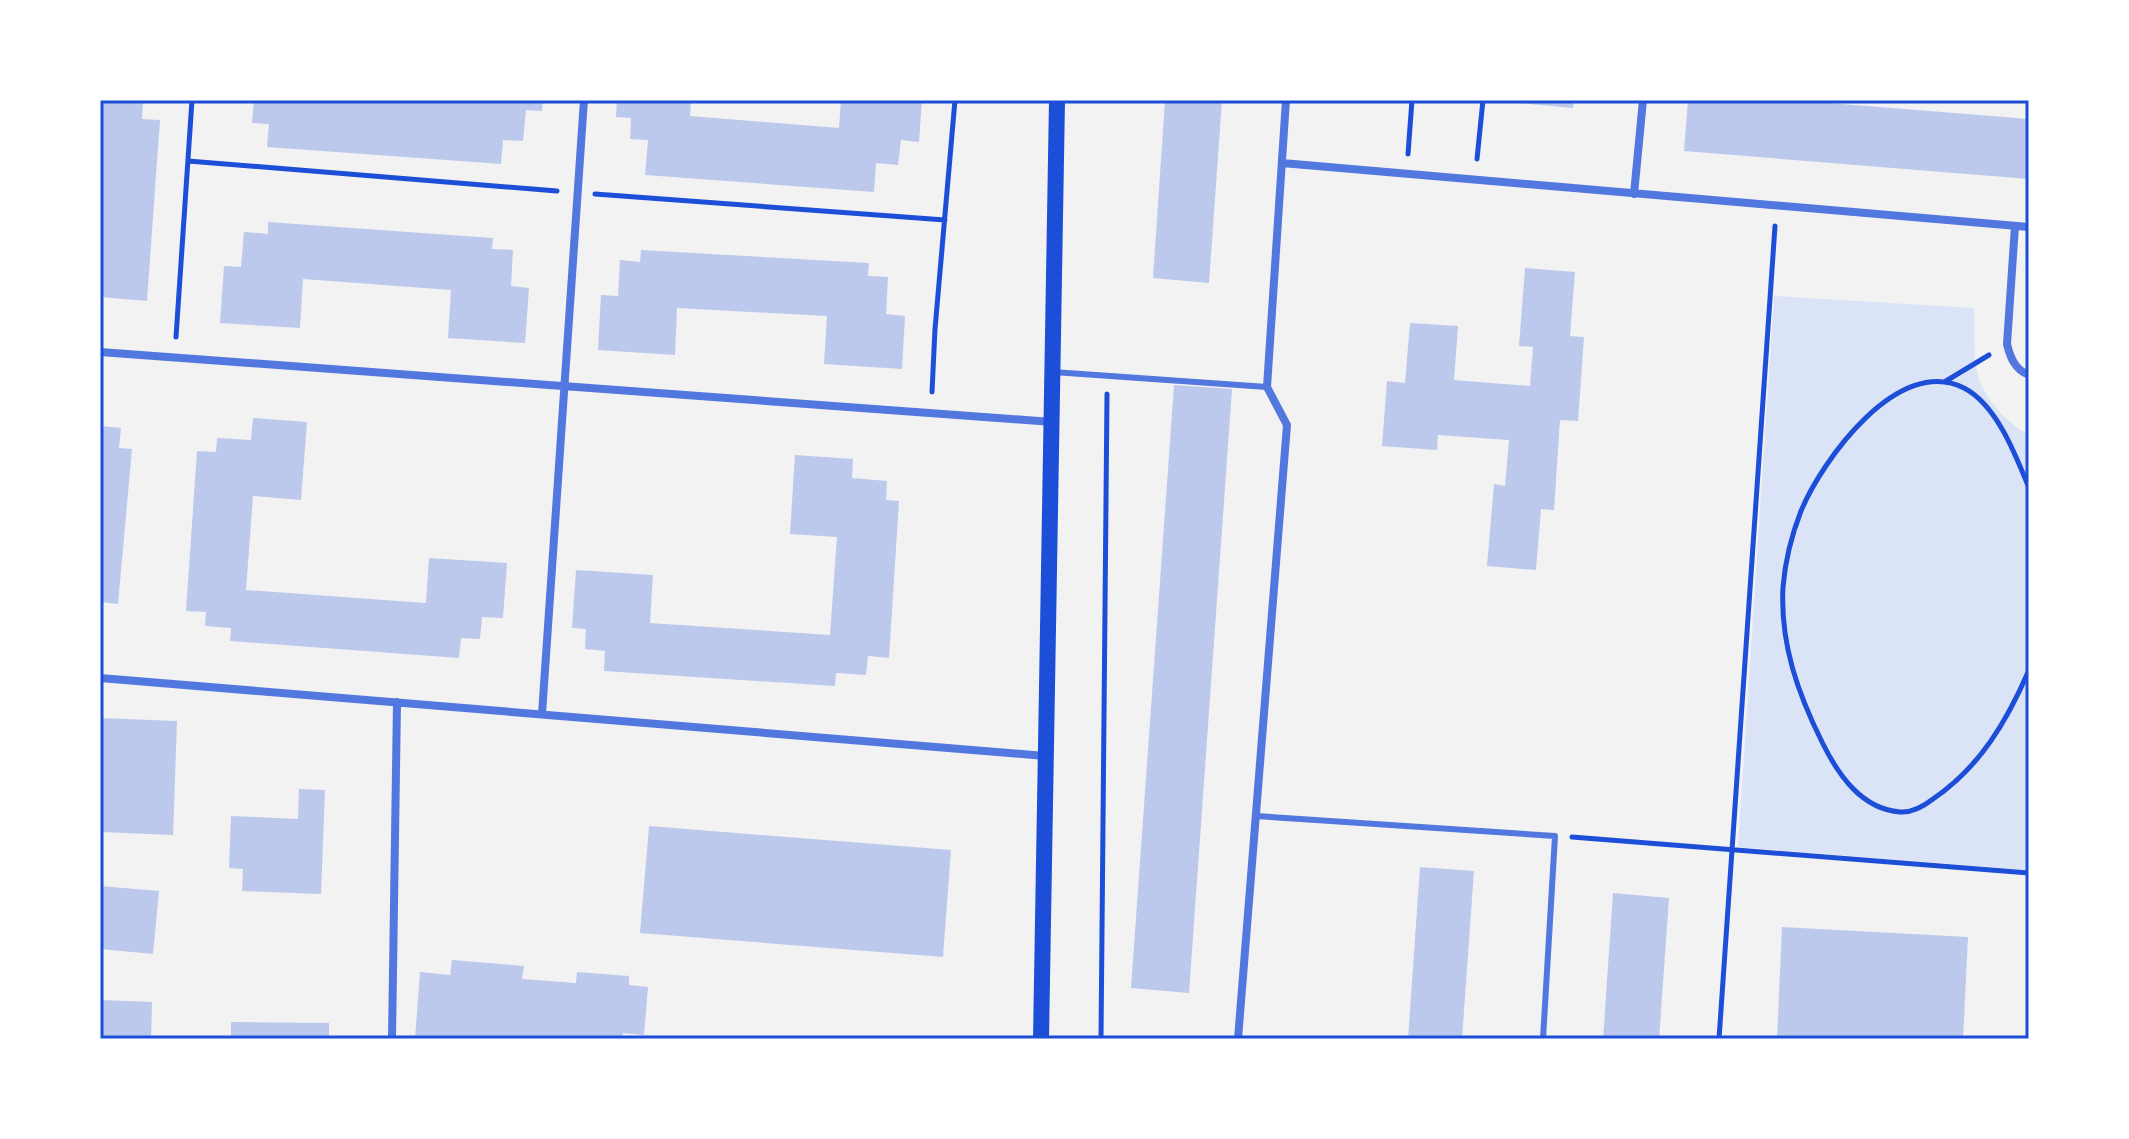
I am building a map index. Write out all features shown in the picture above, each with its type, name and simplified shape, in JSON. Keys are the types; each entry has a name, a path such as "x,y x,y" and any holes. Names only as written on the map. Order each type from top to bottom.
{"main road":[{"path":"1041,1039 1057,100"}],"street":[{"path":"542,714 584,100"},
{"path":"1238,1039 1287,425 1267,387 1286,100"},
{"path":"1634,194 1643,100"},
{"path":"1282,163 2029,227"},
{"path":"2015,226 2007,344 2011,360 2029,375"},
{"path":"100,352 1052,422"},
{"path":"100,678 1046,756"},
{"path":"392,1039 397,702"}],"lane":[{"path":"1053,372 1267,387"},
{"path":"1256,816 1555,836 1543,1039"}],"path":[{"path":"174,358 192,100"},
{"path":"930,413 955,100"},
{"path":"1406,174 1412,100"},
{"path":"1475,180 1483,100"},
{"path":"188,161 945,220"},
{"path":"1719,1039 1777,205"},
{"path":"1945,381 2007,344"},
{"path":"1101,1039 1108,377"},
{"path":"2029,488 2011,446 1982,403 1965,388 1945,381 1925,381 1906,388 1864,420 1827,464 1801,512 1783,584 1787,652 1809,717 1835,768 1861,797 1886,811 1907,813 1924,806 1951,787 1976,763 2011,710 2029,670"},
{"path":"1555,836 2029,873"}],"shaded area":[{"path":"1774,296 1974,308 1975,357 1984,391 1997,409 2029,435 2029,870 1738,847"}],"building":[{"path":"100,100 143,102 142,119 160,120 147,301 100,297"},
{"path":"254,100 543,100 542,111 526,110 523,141 503,140 501,164 267,147 269,124 252,123"},
{"path":"617,100 691,100 690,116 839,128 841,100 922,100 919,142 901,140 898,165 876,163 874,192 645,175 648,140 630,139 631,118 616,117"},
{"path":"1165,100 1222,100 1209,283 1153,278"},
{"path":"1519,100 1574,100 1573,108 1518,103"},
{"path":"1688,100 1792,100 2029,119 2029,179 1684,151"},
{"path":"268,222 493,238 492,249 513,250 511,286 529,288 525,343 448,338 451,290 303,279 300,328 220,323 224,266 241,267 244,232 268,234"},
{"path":"641,250 869,263 868,276 888,277 886,314 905,316 902,369 824,364 827,316 677,308 675,355 598,350 601,295 618,296 620,260 640,262"},
{"path":"1525,268 1575,272 1570,336 1584,337 1578,421 1560,420 1554,510 1541,509 1536,570 1487,566 1494,484 1505,486 1509,440 1438,435 1437,450 1382,446 1387,381 1405,383 1410,323 1458,326 1454,380 1530,386 1533,347 1519,346"},
{"path":"1174,385 1232,389 1189,993 1131,988"},
{"path":"253,418 307,422 301,500 253,496 246,590 426,603 429,558 507,563 503,618 482,617 480,639 461,638 459,658 230,641 231,628 205,626 206,612 186,611 197,451 216,452 217,438 251,440"},
{"path":"100,426 121,428 119,448 132,449 118,604 100,602"},
{"path":"795,455 853,459 852,478 887,481 886,500 899,501 889,658 868,656 866,675 836,673 835,686 604,671 605,651 585,649 586,629 572,628 576,570 653,575 650,623 830,635 837,537 790,534"},
{"path":"100,718 177,721 173,835 100,832"},
{"path":"299,789 325,790 321,894 242,891 243,869 229,868 231,816 298,819"},
{"path":"649,826 951,850 943,957 640,933"},
{"path":"1420,867 1474,871 1462,1039 1408,1039"},
{"path":"100,886 159,891 153,954 100,949"},
{"path":"1613,893 1669,898 1659,1039 1603,1039"},
{"path":"1782,927 1968,937 1963,1039 1777,1039"},
{"path":"452,960 524,966 522,979 576,983 577,972 629,976 629,985 648,987 644,1035 623,1033 622,1039 415,1039 420,972 450,975"},
{"path":"100,1000 152,1002 151,1039 100,1039"},
{"path":"231,1022 329,1023 329,1039 231,1039"}]}
